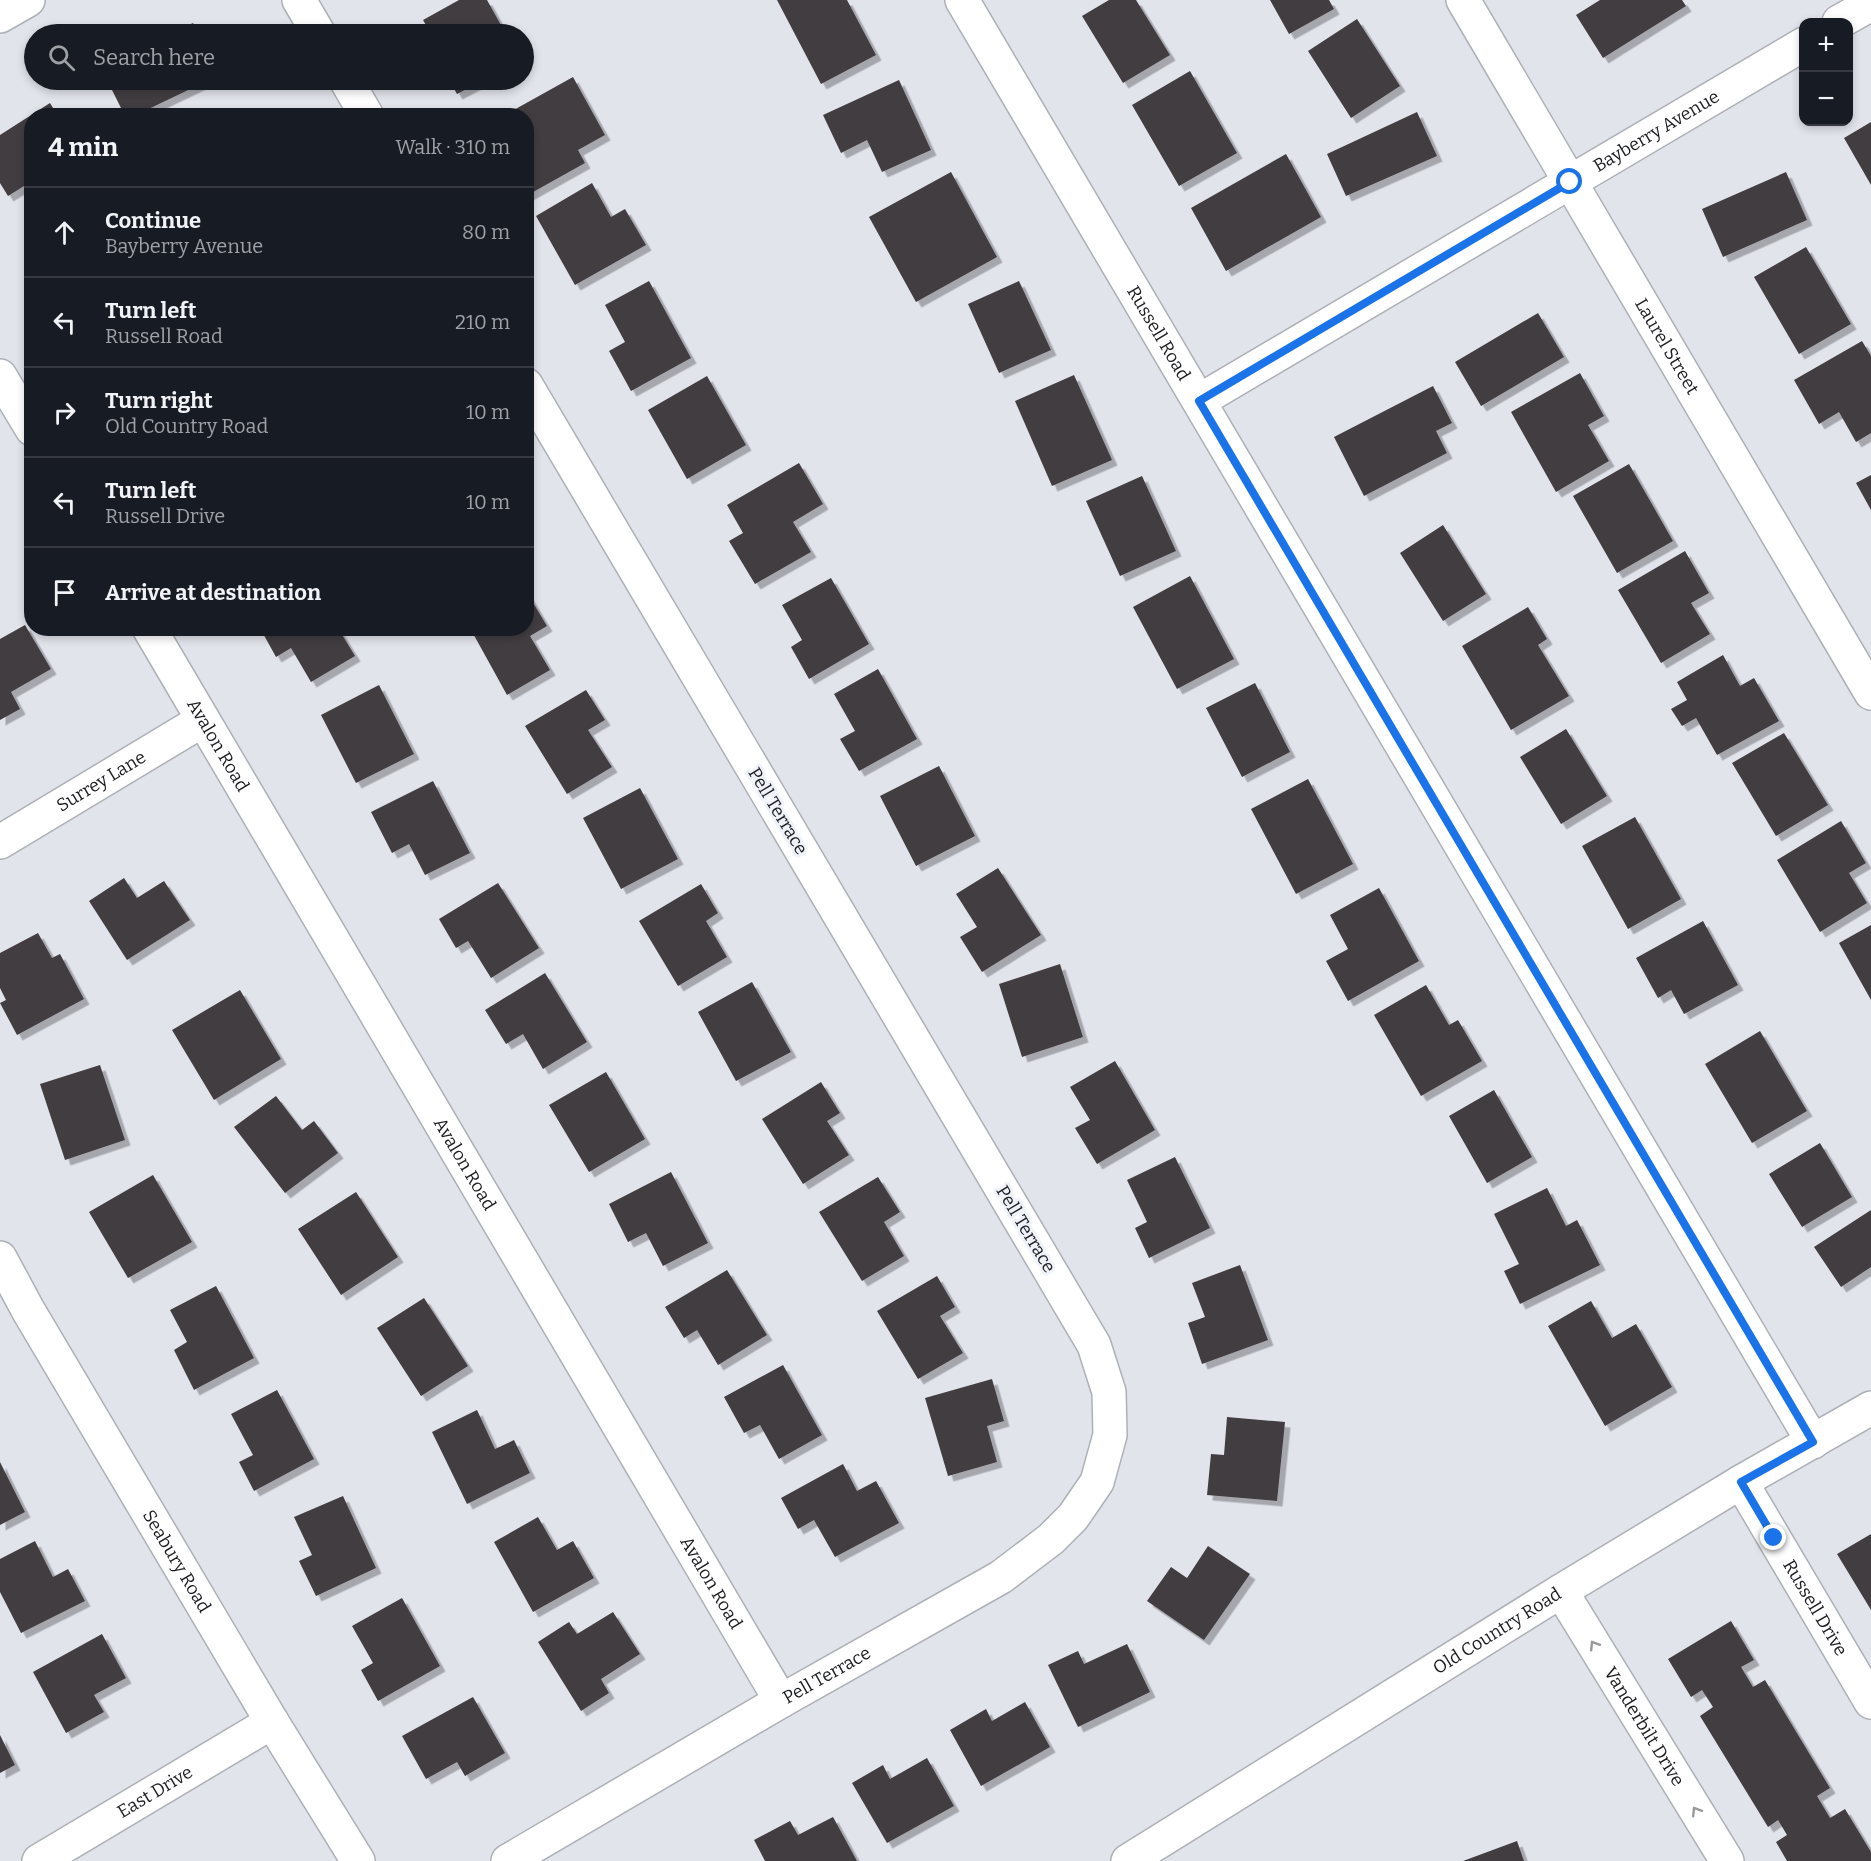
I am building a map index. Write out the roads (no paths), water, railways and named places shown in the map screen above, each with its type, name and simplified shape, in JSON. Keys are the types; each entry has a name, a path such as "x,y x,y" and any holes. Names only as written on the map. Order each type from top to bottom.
{"street":[{"path":"0,16 28,0"},
{"path":"299,0 313,24"},
{"name":"Russell Road","path":"962,0 1813,1442"},
{"name":"Laurel Street","path":"1463,0 1871,693"},
{"path":"1846,18 1871,4"},
{"name":"Bayberry Avenue","path":"1199,401 1799,46"},
{"path":"352,90 362,108"},
{"path":"0,376 24,416"},
{"name":"Pell Terrace","path":"508,1861 781,1701 1001,1577 1051,1539 1073,1517 1096,1482 1110,1435 1109,1392 1094,1345 534,399"},
{"name":"Avalon Road","path":"154,636 781,1701"},
{"name":"Surrey Lane","path":"0,842 203,720"},
{"name":"Seabury Road","path":"0,1258 27,1310 272,1722 358,1861"},
{"name":"Old Country Road","path":"1128,1861 1561,1591 1741,1482 1871,1408"},
{"name":"Russell Drive","path":"1741,1482 1871,1702"},
{"name":"Vanderbilt Drive","path":"1561,1591 1727,1861"},
{"name":"East Drive","path":"39,1861 272,1722"}]}
